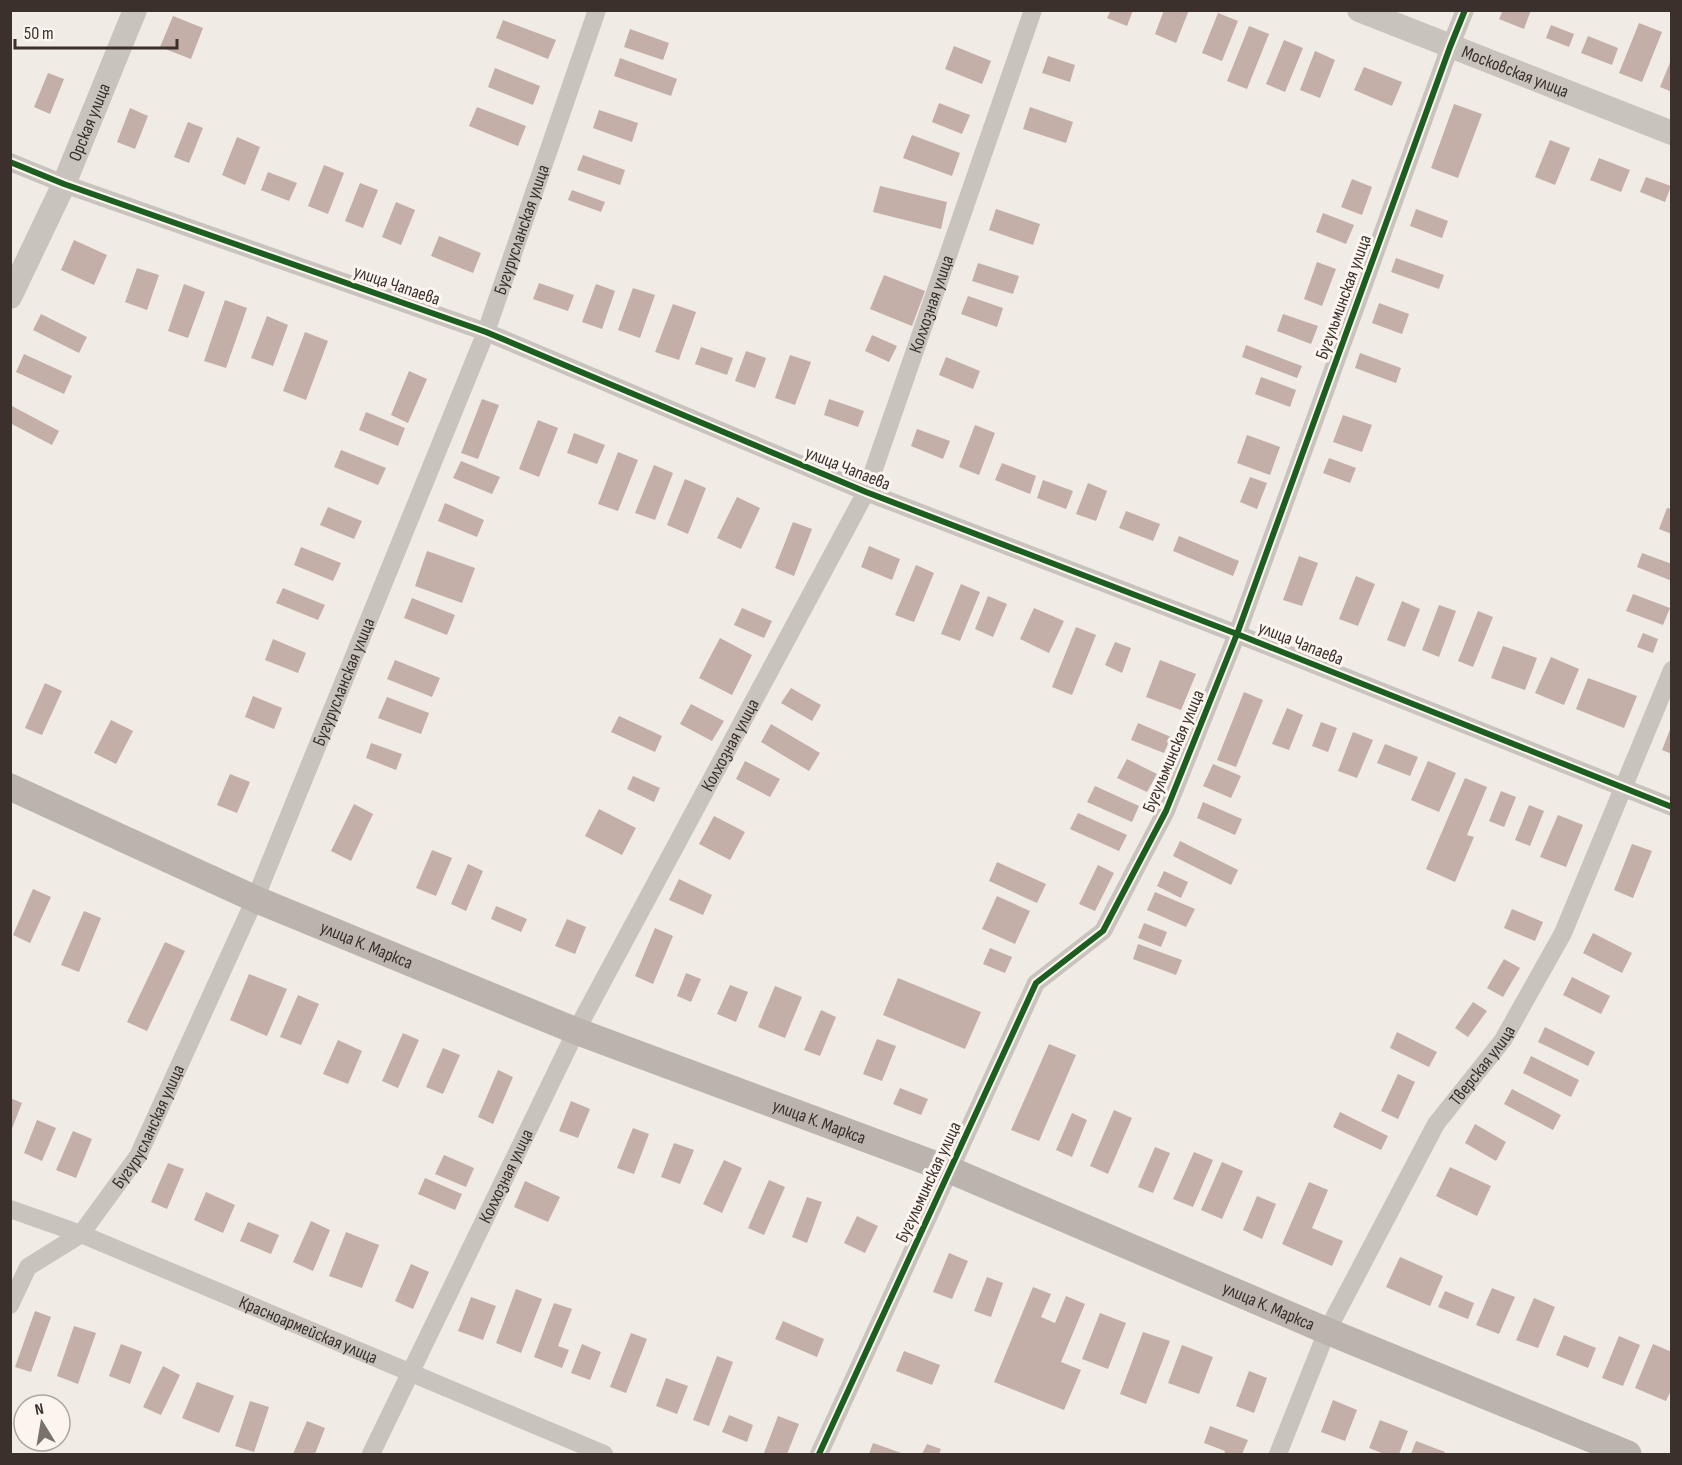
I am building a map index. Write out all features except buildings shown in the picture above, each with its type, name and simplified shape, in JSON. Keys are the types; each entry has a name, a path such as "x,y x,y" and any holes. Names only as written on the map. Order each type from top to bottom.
{"main road":[{"name":"улица К. Маркса","path":"10,787 255,899 576,1031 950,1170 1327,1331 1628,1455"}],"street":[{"name":"Орская улица","path":"10,297 64,184 135,10"},
{"name":"Бугурусланская улица","path":"10,1305 28,1267 81,1234 138,1156 255,899 486,332 597,10"},
{"name":"Колхозная улица","path":"371,1455 576,1031 866,492 1033,10"},
{"name":"Московская улица","path":"1359,10 1671,133"},
{"name":"Бугульминская улица","path":"819,1455 1036,983 1103,931 1166,811 1237,634 1465,10"},
{"name":"улица Чапаева","path":"10,162 64,184 486,332 866,492 1237,634 1671,807"},
{"name":"Тверская улица","path":"1278,1455 1327,1331 1436,1124 1503,1040 1563,933 1671,670"},
{"name":"Красноармейская улица","path":"10,1209 81,1234 604,1455"}],"cycle path":[{"path":"819,1454 1036,983 1103,931 1166,811 1237,634 1465,10"},
{"path":"10,162 64,184 486,332 866,492 1237,634 1672,807"}]}
